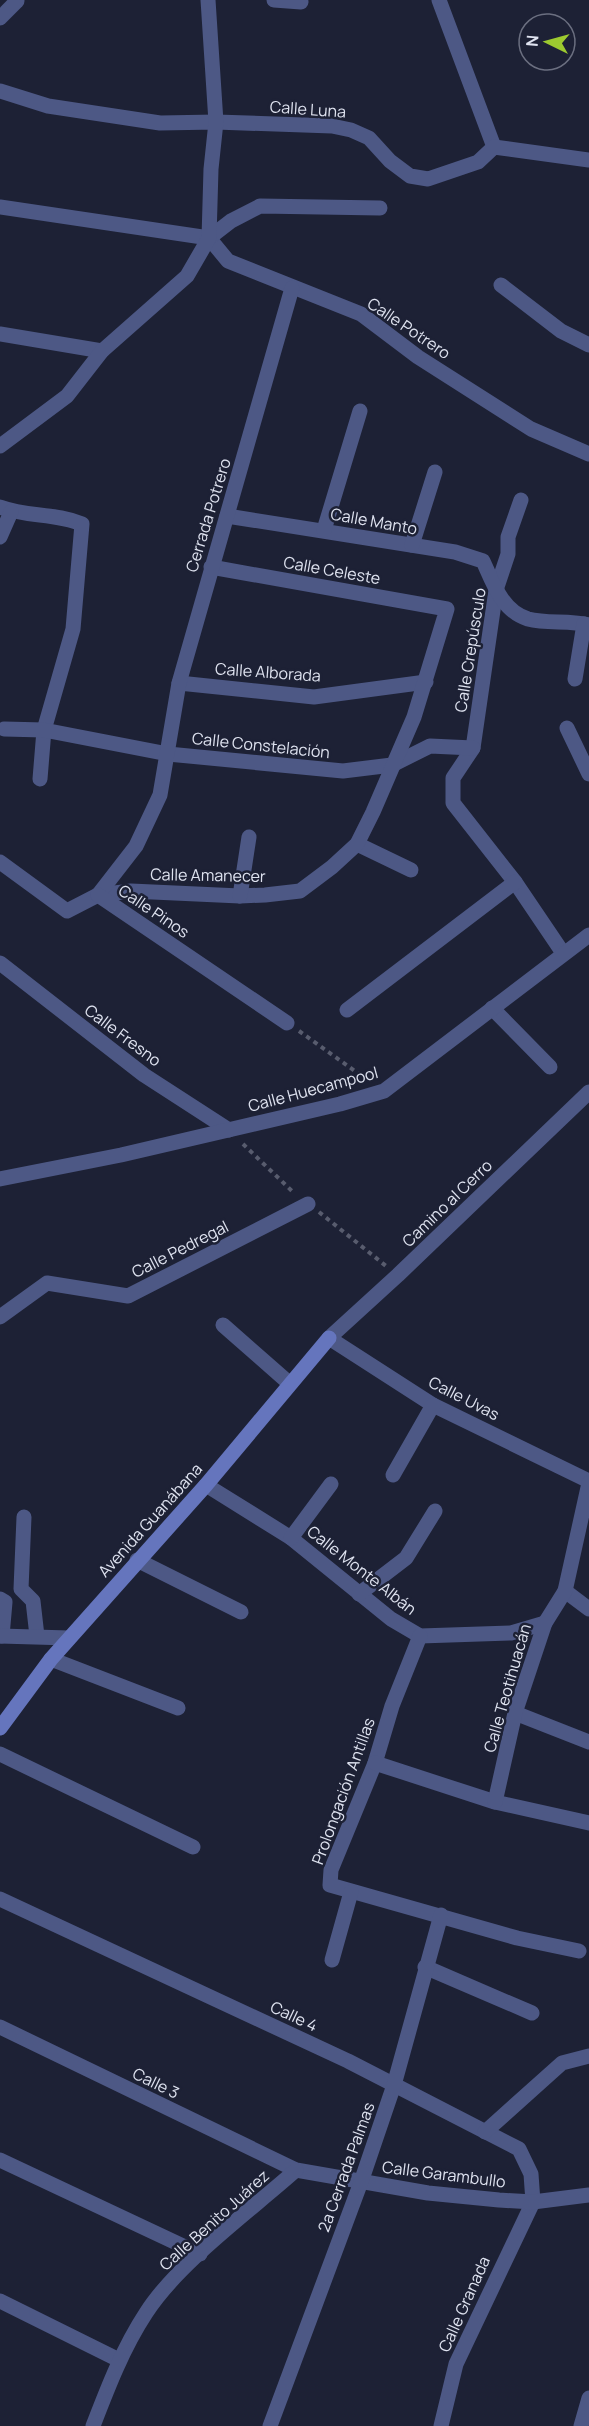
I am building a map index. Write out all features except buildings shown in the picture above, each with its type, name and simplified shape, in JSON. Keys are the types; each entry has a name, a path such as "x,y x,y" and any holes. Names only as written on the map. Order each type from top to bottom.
{"street":[{"path":"208,0 216,122 211,169 209,238"},
{"path":"274,0 301,2"},
{"path":"439,0 494,147 589,160"},
{"path":"0,18 17,1"},
{"name":"Calle Luna","path":"0,91 48,106 160,123 216,122 332,126 351,130 369,138 390,161 410,176 428,179 478,162 494,147"},
{"path":"0,446 67,396 102,351 187,276 209,238 231,221 260,206 380,208"},
{"path":"0,207 209,238"},
{"name":"Calle Potrero","path":"209,238 228,261 361,314 418,357 531,429 589,454"},
{"path":"501,285 561,331 589,345"},
{"name":"Cerrada Potrero","path":"98,895 136,846 160,795 179,683 292,288"},
{"path":"0,334 102,351"},
{"path":"324,530 360,411"},
{"path":"412,545 435,472"},
{"name":"Calle Crepúsculo","path":"515,882 453,803 453,778 473,748 496,590 508,554 508,537 521,500"},
{"path":"0,537 6,509 66,517 82,524 73,629 44,730 40,779"},
{"name":"Calle Manto","path":"227,516 455,552 483,561 496,590"},
{"name":"Calle Celeste","path":"211,567 447,609"},
{"path":"496,590 510,608 527,619 587,625 575,679"},
{"name":"Calle Amanecer","path":"98,895 131,891 240,896 300,891 332,867 357,844 373,812 426,682 447,609"},
{"name":"Calle Alborada","path":"179,683 314,697 426,682"},
{"path":"567,728 588,770"},
{"name":"Calle Constelación","path":"4,729 44,730 168,754 343,771 392,765 430,746 473,748"},
{"path":"240,896 249,837"},
{"path":"357,844 411,870"},
{"name":"Calle Pinos","path":"2,868 67,911 98,895 287,1023"},
{"path":"347,1010 515,882 563,953"},
{"name":"Calle Huecampool","path":"0,1179 121,1155 384,1091 589,935"},
{"name":"Calle Fresno","path":"0,963 144,1075 229,1130"},
{"path":"492,1008 550,1067"},
{"name":"Camino al Cerro","path":"329,1338 589,1092"},
{"name":"Calle Pedregal","path":"0,1317 47,1283 128,1296 308,1204"},
{"path":"223,1324 289,1383"},
{"name":"Avenida Guanábana","path":"0,1728 51,1659 206,1485 329,1338"},
{"name":"Calle Uvas","path":"329,1338 433,1405 589,1482"},
{"path":"393,1475 433,1405"},
{"name":"Calle Teotihuacán","path":"495,1802 515,1713 544,1623 565,1591 589,1482"},
{"path":"291,1538 331,1484"},
{"name":"Calle Monte Albán","path":"206,1485 291,1538 391,1619 420,1636 511,1633 544,1623"},
{"path":"359,1594 406,1558 435,1511"},
{"path":"24,1517 21,1589 33,1601 37,1636"},
{"path":"137,1560 241,1612"},
{"path":"565,1591 589,1608"},
{"path":"0,1599 5,1602 1,1636 69,1638"},
{"name":"Prolongación Antillas","path":"420,1636 393,1706 375,1763 331,1870 330,1885 517,1938 579,1951"},
{"path":"51,1659 178,1708"},
{"path":"515,1713 589,1742"},
{"path":"0,1754 193,1847"},
{"path":"375,1763 495,1802 589,1823"},
{"path":"332,1960 351,1892"},
{"name":"Calle 4","path":"0,1899 348,2061 519,2149 531,2174 532,2202"},
{"name":"2a Cerrada Palmas","path":"270,2426 361,2182 394,2085 441,1915"},
{"path":"425,1968 532,2013"},
{"name":"Calle 3","path":"0,2027 296,2170"},
{"path":"485,2132 562,2063 589,2056"},
{"path":"0,2160 200,2254"},
{"name":"Calle Garambullo","path":"296,2170 428,2193 532,2202 589,2195"},
{"name":"Calle Benito Juárez","path":"93,2426 119,2360 146,2312 172,2281 200,2254 296,2170"},
{"name":"Calle Granada","path":"441,2426 456,2364 532,2202"},
{"path":"0,2301 119,2360"},
{"path":"581,2426 589,2398"}],"path":[{"path":"287,1023 384,1091"}]}
